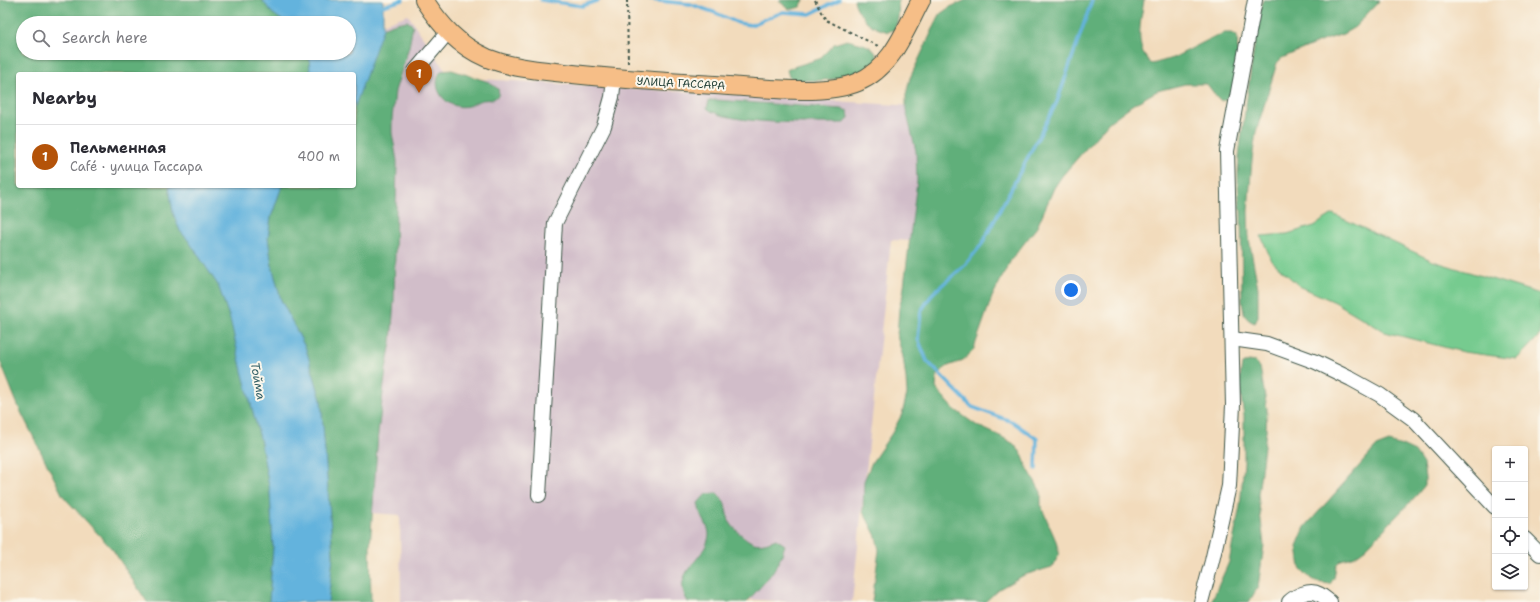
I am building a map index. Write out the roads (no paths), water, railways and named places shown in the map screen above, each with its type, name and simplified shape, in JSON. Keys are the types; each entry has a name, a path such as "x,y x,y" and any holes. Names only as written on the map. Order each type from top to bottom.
{"main road":[{"name":"УЛИЦА ГАССАРА","path":"424,0 436,19 462,44 474,52 505,64 537,70 621,79 800,90 841,88 870,76 878,70 892,54 921,0"}],"street":[{"path":"1201,602 1229,486 1233,405 1227,152 1255,0"},
{"path":"416,71 448,32"},
{"path":"539,495 555,223 604,126 612,97 621,79"},
{"path":"1232,339 1267,344 1316,362 1352,379 1380,396 1413,419 1492,504"},
{"path":"1528,541 1540,554"},
{"path":"1289,602 1298,595 1310,593 1318,593 1330,602"}],"water":[{"path":"262,0 383,0 383,28 356,103 356,72 310,72 309,60 356,60 356,16 276,16"},
{"name":"Тойма","path":"169,188 281,188 271,217 268,238 272,266 281,300 306,349 321,400 333,556 328,602 269,602 273,547 270,492 260,438 230,319 218,285 188,240 180,231 173,213"}],"waterway":[{"path":"379,7 403,0"},
{"path":"541,0 582,6 599,0"},
{"path":"649,0 690,4 716,13 738,23 751,25 783,12 810,14 839,0"},
{"path":"1036,469 1037,439 1013,422 972,407 927,361 918,339 921,311 933,293 965,265 982,244 1057,102 1092,0"}],"place":[{"name":"Пельменная","path":"419,93"}]}
